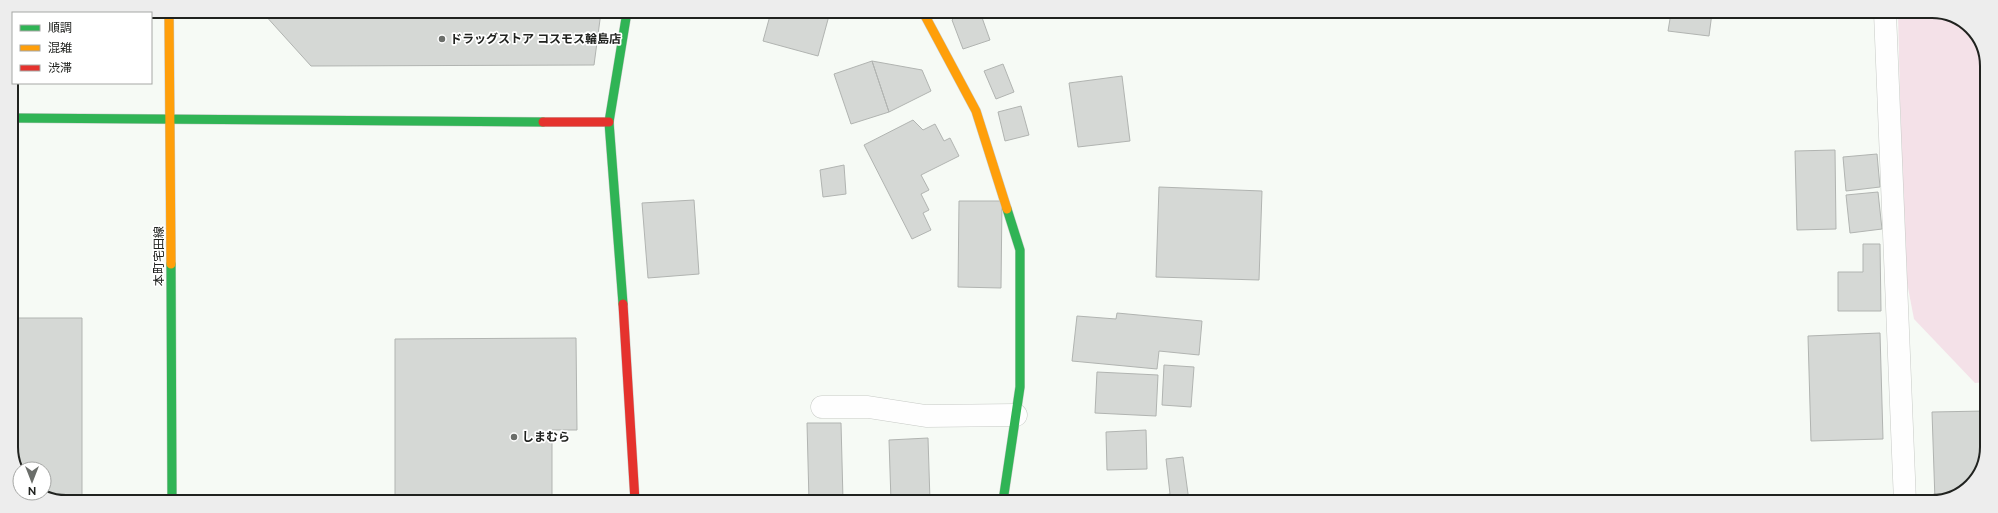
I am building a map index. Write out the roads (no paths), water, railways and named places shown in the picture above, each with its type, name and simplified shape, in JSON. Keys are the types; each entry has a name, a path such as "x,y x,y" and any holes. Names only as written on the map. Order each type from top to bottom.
{"street":[{"name":"本町宅田線","path":"169,18 172,495"},
{"path":"626,18 609,122 624,316 635,495"},
{"path":"926,18 976,110 1020,250 1020,387 1004,495"},
{"path":"1885,18 1905,495"},
{"path":"18,118 609,122"},
{"path":"822,407 868,407 926,416 1016,415"}],"place":[{"name":"ドラッグストア コスモス輪島店","path":"442,39"},
{"name":"しまむら","path":"514,437"}]}
